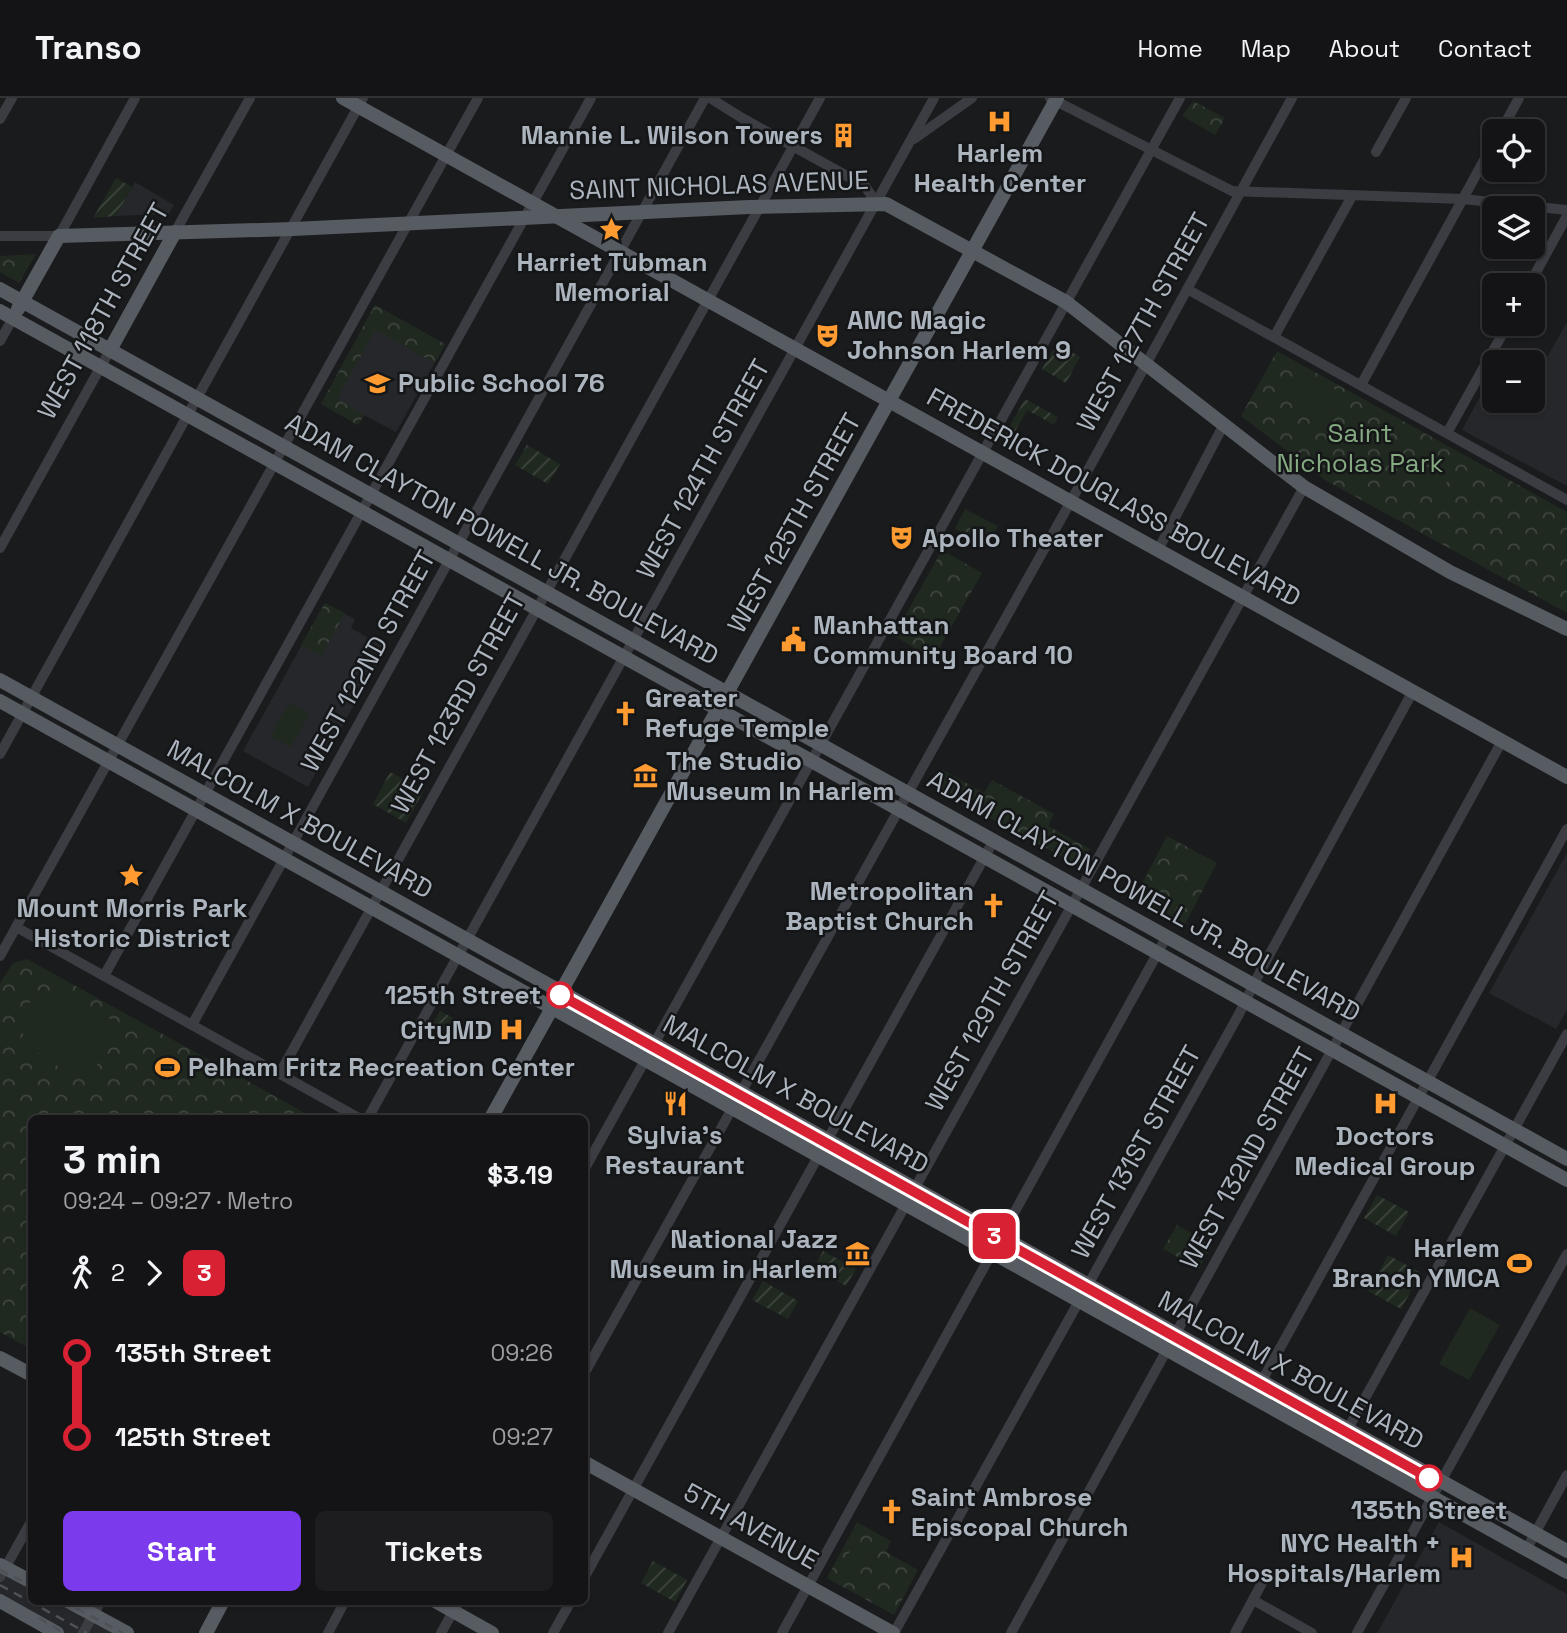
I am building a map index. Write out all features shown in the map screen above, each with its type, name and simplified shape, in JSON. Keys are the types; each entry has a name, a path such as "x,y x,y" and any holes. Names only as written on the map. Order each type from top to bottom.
{"main road":[{"name":"FREDERICK DOUGLASS BOULEVARD","path":"344,98 361,102 446,155 1567,777"},
{"name":"WEST 125TH STREET","path":"493,1115 1054,99"},
{"name":"SAINT NICHOLAS AVENUE","path":"59,236 293,229 760,207 876,203 891,206 1066,302 1304,487 1450,572 1567,629"},
{"name":"WEST 118TH STREET","path":"110,350 175,232"},
{"path":"6,315 22,301 59,236"},
{"name":"ADAM CLAYTON POWELL JR. BOULEVARD","path":"0,289 1567,1158"},
{"name":"ADAM CLAYTON POWELL JR. BOULEVARD","path":"6,315 1567,1180"},
{"name":"MALCOLM X BOULEVARD","path":"0,680 1567,1551"},
{"name":"MALCOLM X BOULEVARD","path":"0,701 1567,1572"},
{"path":"2,1363 28,1373"},
{"name":"5TH AVENUE","path":"588,1464 894,1633"},
{"path":"2,1570 28,1580"},
{"path":"0,1601 57,1633"},
{"path":"75,1605 127,1633"},
{"path":"206,1633 221,1605"},
{"path":"456,1606 492,1633"}],"street":[{"path":"0,119 12,98"},
{"path":"59,236 135,98"},
{"name":"WEST 118TH STREET","path":"175,232 250,98"},
{"path":"0,956 478,98"},
{"path":"104,976 591,98"},
{"path":"708,98 865,186 876,203"},
{"name":"WEST 122ND STREET","path":"191,1024 708,98"},
{"name":"WEST 123RD STREET","path":"280,1073 820,98"},
{"name":"WEST 124TH STREET","path":"370,1115 934,98"},
{"path":"911,142 972,98"},
{"path":"588,1163 1180,98"},
{"name":"WEST 127TH STREET","path":"588,1367 1071,501 1292,98"},
{"path":"1376,152 1406,98"},
{"path":"1508,119 1519,98"},
{"path":"1054,99 1227,191 1463,199 1567,210"},
{"path":"0,754 361,102"},
{"path":"1361,385 1482,164"},
{"path":"1274,337 1352,196"},
{"path":"1536,273 1567,216"},
{"name":"SAINT NICHOLAS AVENUE","path":"0,236 59,236"},
{"path":"1188,289 1567,500"},
{"path":"0,341 6,315"},
{"path":"1447,433 1501,336"},
{"name":"WEST 118TH STREET","path":"0,548 110,350"},
{"path":"1158,550 1223,426"},
{"name":"WEST 129TH STREET","path":"668,1633 1304,487"},
{"name":"WEST 131ST STREET","path":"894,1633 1245,1002 1413,691"},
{"name":"WEST 132ND STREET","path":"1011,1633 1502,741"},
{"path":"1253,1397 1567,829"},
{"path":"588,1571 994,840"},
{"path":"16,927 354,1115"},
{"path":"782,1633 1167,936"},
{"path":"1339,1445 1567,1034"},
{"path":"1357,1633 1567,1254"},
{"path":"1526,1549 1567,1475"},
{"path":"2,1570 28,1527"},
{"path":"1235,1633 1268,1572"},
{"path":"1253,1600 1312,1633"},
{"path":"83,1633 99,1605"},
{"path":"328,1633 343,1605"},
{"path":"553,1633 569,1605"},
{"path":"441,1633 456,1606"}],"shaded area":[{"path":"135,182 174,205 169,214 116,216"},
{"name":"Public School 76","path":"375,305 445,344 396,432 364,415 358,425 321,404"},
{"path":"1567,322 1567,486 1462,430 1482,393 1482,413 1545,413 1545,361"},
{"path":"325,603 355,619 351,628 386,648 308,787 243,751"},
{"path":"1567,853 1567,1010 1556,1029 1489,993"},
{"name":"NYC Health + Hospitals/Harlem","path":"1439,1522 1567,1594 1567,1633 1377,1633"},
{"path":"0,1567 28,1582 28,1605 72,1605 125,1633 61,1633 0,1597"}],"green space":[{"path":"1193,101 1225,118 1215,135 1182,116"},
{"path":"116,178 132,187 116,216 93,218"},
{"path":"36,254 19,283 0,272 0,256"},
{"path":"375,305 445,344 435,363 375,330 337,399 364,415 358,425 321,404"},
{"path":"1057,343 1080,357 1066,383 1042,369"},
{"name":"Saint Nicholas Park","path":"1277,351 1567,512 1567,613 1325,480 1241,416"},
{"path":"1304,373 1342,393 1331,416 1292,396"},
{"path":"1025,399 1058,417 1054,425 1027,410 1008,444 1002,440"},
{"path":"527,445 560,464 548,484 515,465"},
{"path":"1441,452 1458,462 1441,492 1425,482"},
{"path":"965,509 998,526 987,546 955,529"},
{"path":"942,550 982,573 933,659 894,636"},
{"path":"325,603 345,613 321,656 301,645"},
{"path":"289,703 309,714 291,747 271,736"},
{"path":"943,770 984,793 992,780 1054,814 1048,826 1090,849 1081,867 934,787"},
{"path":"390,772 424,790 406,823 373,804"},
{"path":"1167,836 1217,863 1185,924 1135,897"},
{"path":"1190,850 1214,864 1205,881 1181,867"},
{"path":"27,959 309,1115 28,1115 28,1347 0,1332 0,983 13,963"},
{"path":"49,996 77,1003 119,1024 88,1081 42,1056 24,1036 21,1025 25,1008 33,1000"},
{"path":"440,1011 474,1029 467,1042 433,1024"},
{"path":"1377,1195 1409,1212 1396,1236 1364,1218"},
{"path":"1177,1225 1212,1245 1199,1269 1163,1249"},
{"path":"823,1251 856,1269 846,1286 814,1268"},
{"path":"1388,1255 1421,1273 1401,1309 1368,1291"},
{"path":"763,1281 798,1301 788,1319 752,1300"},
{"path":"1470,1308 1500,1325 1469,1380 1439,1364"},
{"path":"857,1522 891,1541 886,1552 918,1570 894,1615 827,1578"},
{"path":"854,1544 871,1554 856,1579 840,1569"},
{"path":"653,1561 687,1580 675,1602 641,1583"}],"railway":[{"path":"0,1570 28,1584"},
{"path":"0,1585 28,1600"},
{"path":"36,1605 87,1633"},
{"path":"70,1605 123,1633"},
{"path":"39,1618 64,1633"}],"metro line":[{"name":"3","path":"560,995 1429,1478"}],"place":[{"name":"Harlem Health Center","path":"1000,121"},
{"name":"Mannie L. Wilson Towers","path":"843,135"},
{"name":"Harriet Tubman Memorial","path":"612,230"},
{"name":"AMC Magic Johnson Harlem 9","path":"827,335"},
{"name":"Public School 76","path":"378,383"},
{"name":"Apollo Theater","path":"902,538"},
{"name":"Manhattan Community Board 10","path":"793,640"},
{"name":"Greater Refuge Temple","path":"625,713"},
{"name":"The Studio Museum In Harlem","path":"646,776"},
{"name":"Mount Morris Park Historic District","path":"132,876"},
{"name":"Metropolitan Baptist Church","path":"994,906"},
{"name":"125th Street","path":"560,995"},
{"name":"CityMD","path":"512,1030"},
{"name":"Pelham Fritz Recreation Center","path":"168,1067"},
{"name":"Sylvia's Restaurant","path":"675,1103"},
{"name":"Doctors Medical Group","path":"1385,1104"},
{"name":"National Jazz Museum in Harlem","path":"858,1254"},
{"name":"Harlem Branch YMCA","path":"1520,1263"},
{"name":"135th Street","path":"1429,1478"},
{"name":"Saint Ambrose Episcopal Church","path":"891,1512"},
{"name":"NYC Health + Hospitals/Harlem","path":"1461,1558"}]}
